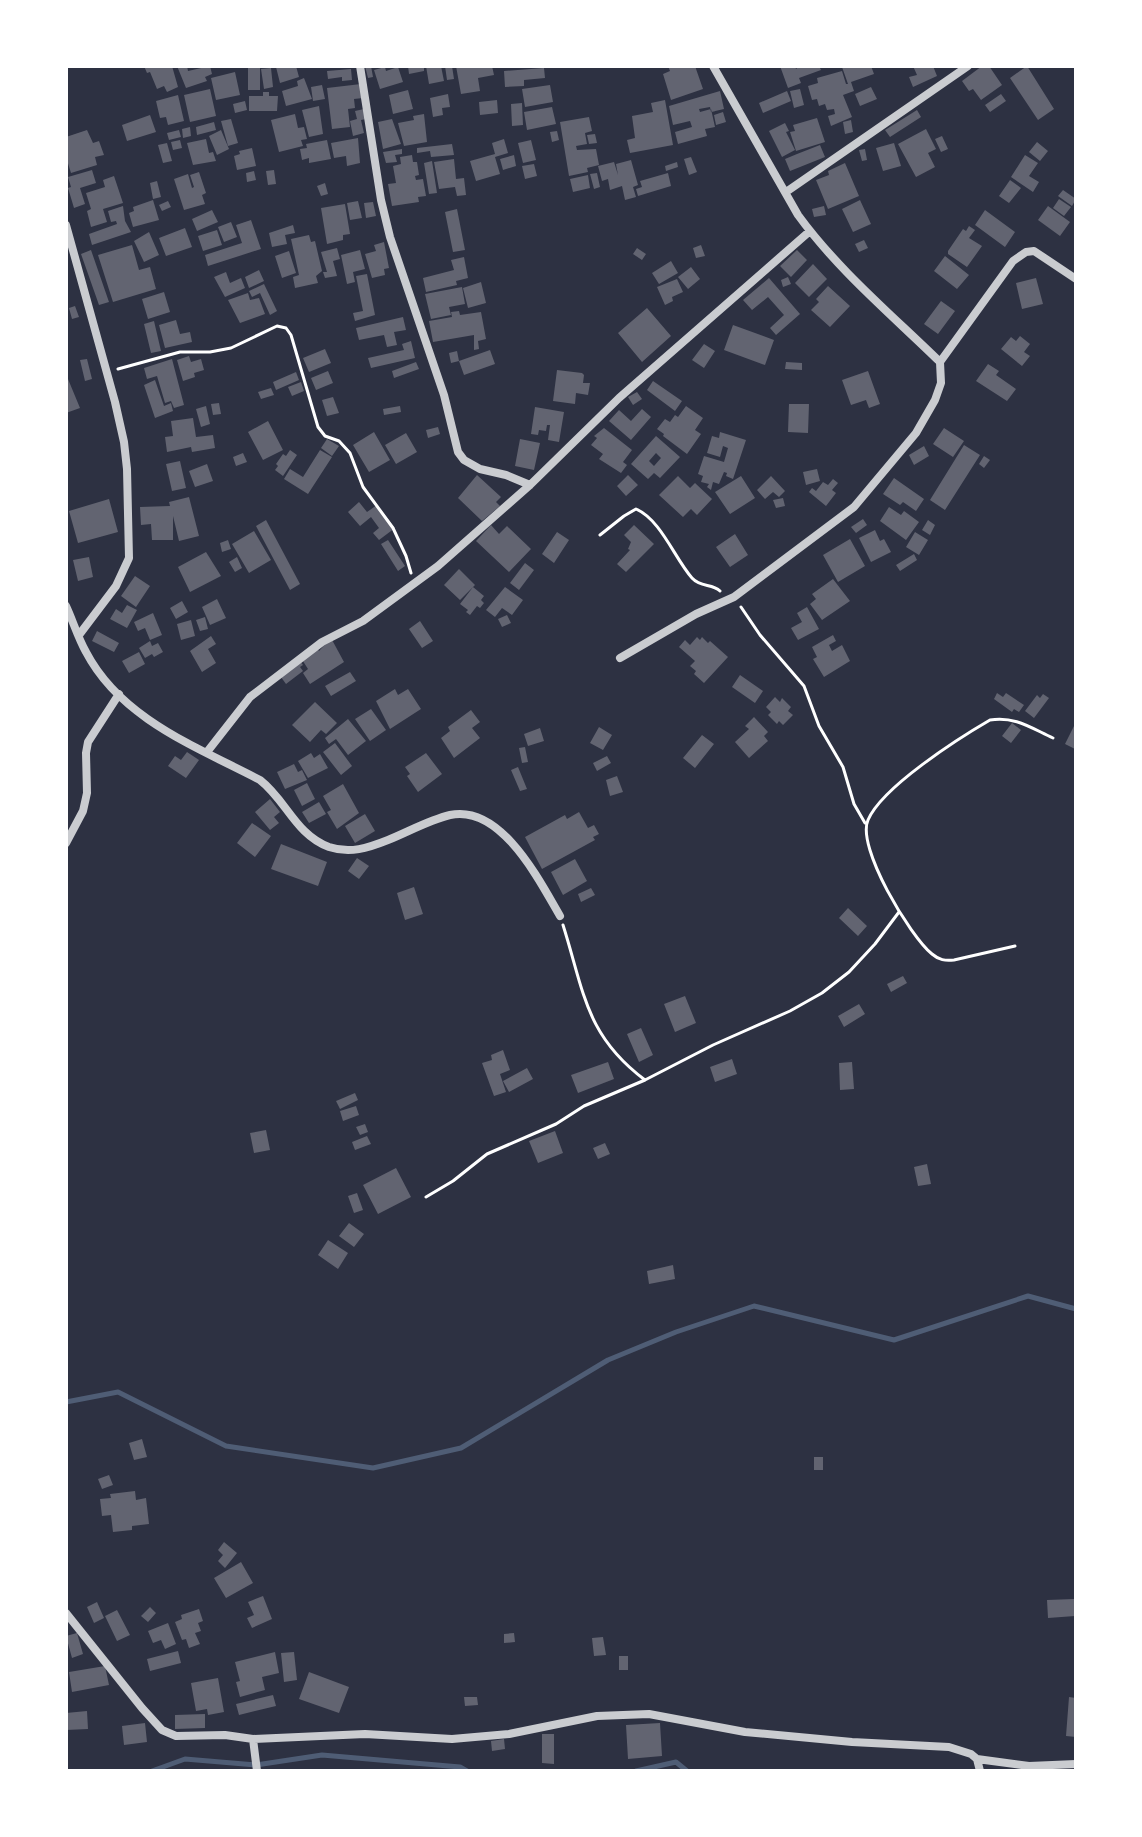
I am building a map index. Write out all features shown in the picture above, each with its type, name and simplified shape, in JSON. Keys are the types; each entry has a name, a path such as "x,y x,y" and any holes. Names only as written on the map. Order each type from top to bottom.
{"street":[{"path":"360,66 381,200 390,237 444,395 458,452 464,460 480,469 530,485"},
{"path":"713,66 810,231 842,268 940,362"},
{"path":"786,192 968,66"},
{"path":"66,225 124,442 129,558 116,586 79,635"},
{"path":"207,752 250,697 322,642 363,621 414,584 530,485 619,398 810,231"},
{"path":"620,658 696,614 731,598 854,507 916,433 941,383 940,362 1013,261 1026,252 1034,251 1076,279"},
{"path":"66,606 86,653 127,704 172,736 260,780 271,789 299,827 316,841 331,848 350,851 369,848 451,815 475,815 498,828 516,849 560,916"},
{"path":"66,843 83,811 87,793 88,742 119,694"},
{"path":"66,1613 162,1730 187,1737 225,1735 253,1739 365,1734 452,1739 509,1734 597,1716 649,1714 745,1732 949,1747 977,1759 1027,1768 1076,1764"},
{"path":"253,1739 257,1771"},
{"path":"977,1759 980,1771"}],"path":[{"path":"107,372 180,352 231,348 277,326 286,328 291,335 318,427 325,436 339,441 350,453 363,487 393,528 414,584"},
{"path":"600,535 636,509 645,513 676,552 689,575 702,586 716,587 731,598 804,686 819,726 843,767 854,804 867,826 876,867 899,912 933,955 944,961 1015,946"},
{"path":"867,826 875,809 891,791 937,755 990,720 1006,717 1053,738"},
{"path":"426,1197 453,1181 487,1154 556,1124 584,1106 645,1080 822,993 849,972 899,912"},
{"path":"560,916 588,1012 599,1033 645,1080"}],"building":[{"path":"144,66 172,66 178,87 167,92 164,86 157,89"},
{"path":"177,66 187,66 188,71 210,66 212,74 205,77 207,81 186,88"},
{"path":"296,66 299,77 280,83 276,67"},
{"path":"365,66 371,66 373,77 368,78"},
{"path":"408,66 424,66 424,71 409,74"},
{"path":"426,66 441,66 444,81 429,84"},
{"path":"445,66 452,66 454,79 447,80"},
{"path":"456,66 492,66 494,75 478,78 480,91 461,94"},
{"path":"668,66 695,66 703,89 671,100 663,74 670,71"},
{"path":"780,66 795,66 796,69 799,66 819,66 821,70 799,78 801,83 788,88"},
{"path":"871,66 874,74 851,82 854,91 843,95 852,117 831,126 828,116 835,114 834,109 827,110 825,104 819,106 817,99 812,100 808,86 818,83 817,78 842,71 848,84 842,67"},
{"path":"913,66 933,66 937,76 913,87 909,77 917,75"},
{"path":"982,66 989,66 1002,85 981,100 962,81"},
{"path":"1027,66 1054,109 1038,120 1010,78"},
{"path":"385,67 386,71 398,67 403,82 380,89 374,70"},
{"path":"248,68 260,68 260,90 248,90"},
{"path":"271,68 273,87 264,89 261,69"},
{"path":"544,68 545,78 524,80 524,86 505,87 504,71"},
{"path":"351,69 352,80 342,81 342,77 328,79 327,71"},
{"path":"235,72 240,95 216,100 211,78"},
{"path":"304,78 312,99 286,106 282,91 298,86 297,81"},
{"path":"361,84 363,98 354,99 355,108 348,109 350,127 332,129 327,88"},
{"path":"322,85 325,99 313,101 311,87"},
{"path":"550,85 553,102 525,107 522,89"},
{"path":"871,87 877,99 860,106 855,94"},
{"path":"210,89 216,116 190,122 184,95"},
{"path":"800,89 804,105 794,108 790,91"},
{"path":"408,90 413,109 393,114 389,95"},
{"path":"720,91 724,109 712,112 715,127 705,129 707,136 678,144 675,132 692,127 690,121 673,125 669,106"},
{"path":"787,91 791,101 763,113 759,103"},
{"path":"263,92 278,96 277,111 249,111 249,96 263,96"},
{"path":"448,94 450,107 442,108 443,115 433,117 430,98"},
{"path":"1001,94 1006,101 990,112 985,105"},
{"path":"178,95 184,121 168,125 166,117 160,118 156,101"},
{"path":"497,100 498,113 480,115 479,102"},
{"path":"665,100 673,145 630,153 627,140 635,138 632,116 653,112 651,103"},
{"path":"245,101 247,110 235,113 233,104"},
{"path":"522,103 523,125 512,126 511,104"},
{"path":"319,106 323,134 309,137 302,110"},
{"path":"552,107 556,124 527,130 524,112"},
{"path":"364,109 366,119 361,120 364,133 353,136 350,121 357,119 355,111"},
{"path":"917,110 921,117 890,137 885,130"},
{"path":"723,112 726,122 716,125 714,115"},
{"path":"295,114 298,128 304,127 307,139 301,140 303,146 279,152 271,120"},
{"path":"424,114 427,142 404,146 398,123"},
{"path":"150,115 156,132 127,141 122,125"},
{"path":"589,117 592,131 585,133 587,144 576,146 577,150 596,149 599,165 587,168 588,172 569,176 560,122"},
{"path":"817,118 825,142 796,151 790,132 795,131 793,125"},
{"path":"231,119 238,143 228,146 221,121"},
{"path":"392,119 401,144 383,149 378,122"},
{"path":"851,120 853,132 845,134 843,122"},
{"path":"214,122 216,130 197,135 196,127"},
{"path":"785,123 795,150 782,157 769,131"},
{"path":"190,127 191,136 183,138 182,129"},
{"path":"926,129 936,149 928,153 935,167 916,177 898,144"},
{"path":"87,130 93,143 99,141 104,155 95,157 97,165 71,173 66,157 66,137"},
{"path":"179,130 181,137 169,140 167,133"},
{"path":"221,130 229,149 217,155 209,136"},
{"path":"557,131 559,140 552,142 550,132"},
{"path":"595,134 597,143 589,144 587,135"},
{"path":"942,136 948,149 941,152 935,139"},
{"path":"358,138 360,163 347,166 346,156 334,158 331,143"},
{"path":"206,139 209,153 213,152 216,161 193,165 187,143"},
{"path":"504,139 508,153 495,157 500,174 476,181 470,161 495,154 492,143"},
{"path":"180,140 182,148 173,150 171,142"},
{"path":"327,140 331,159 309,163 309,158 302,160 300,149 307,148 306,144"},
{"path":"531,140 536,160 523,163 518,143"},
{"path":"1037,142 1048,151 1040,161 1029,152"},
{"path":"167,143 172,161 163,163 158,145"},
{"path":"894,143 901,166 883,171 876,148"},
{"path":"452,144 454,155 431,157 430,151 417,153 417,148"},
{"path":"820,145 825,157 790,171 785,159"},
{"path":"252,148 256,166 237,170 234,156 240,154 239,151"},
{"path":"402,149 402,154 395,155 397,162 386,163 383,152"},
{"path":"865,149 867,160 862,161 859,150"},
{"path":"412,155 413,162 417,162 419,175 415,176 416,180 423,179 426,196 418,197 419,202 392,206 388,184 396,183 393,166 401,164 400,157"},
{"path":"514,155 516,166 503,170 500,159"},
{"path":"1025,155 1038,163 1029,176 1039,182 1033,192 1011,177"},
{"path":"691,157 697,172 689,175 684,159"},
{"path":"454,159 456,179 464,178 466,195 457,196 455,187 439,189 434,162"},
{"path":"631,160 638,185 633,187 636,197 625,200 622,186 610,190 608,179 602,181 598,166 614,162 618,175 616,164"},
{"path":"432,161 437,193 429,194 424,163"},
{"path":"677,162 678,167 666,171 665,166"},
{"path":"845,163 859,196 828,209 816,180"},
{"path":"534,164 537,176 525,179 522,166"},
{"path":"92,170 96,183 80,188 85,204 74,208 68,177"},
{"path":"274,170 276,184 268,185 266,171"},
{"path":"254,171 256,180 247,182 246,173"},
{"path":"199,172 206,193 202,195 205,204 184,210 174,179 188,174 192,188 190,175"},
{"path":"597,173 600,187 594,189 590,174"},
{"path":"668,173 671,186 638,196 636,189 642,187 640,181"},
{"path":"588,175 590,188 573,192 570,179"},
{"path":"114,176 123,203 103,209 107,222 91,227 87,211 91,209 86,193 105,187 103,180"},
{"path":"1010,180 1021,188 1009,203 999,196"},
{"path":"157,181 161,197 153,199 150,183"},
{"path":"325,183 328,194 321,196 317,186"},
{"path":"1063,190 1076,199 1072,206 1058,196"},
{"path":"1059,199 1071,207 1064,216 1053,208"},
{"path":"153,200 159,220 133,227 129,213 134,211 133,207"},
{"path":"860,200 871,224 853,232 842,209"},
{"path":"168,201 171,207 162,211 159,205"},
{"path":"358,201 362,218 350,220 347,203"},
{"path":"373,202 376,216 366,218 364,203"},
{"path":"345,204 350,234 343,235 343,240 327,244 321,208"},
{"path":"123,206 125,221 131,232 92,245 89,234 117,224 116,221 111,222 108,211"},
{"path":"824,206 826,215 814,217 812,209"},
{"path":"1048,206 1070,222 1060,236 1038,220"},
{"path":"457,209 465,250 453,252 445,212"},
{"path":"212,210 218,222 197,231 192,219"},
{"path":"985,210 1015,232 1005,247 975,225"},
{"path":"251,220 261,249 208,266 205,255 242,243 236,225"},
{"path":"231,222 237,237 224,242 218,227"},
{"path":"293,225 295,233 285,235 287,244 272,247 269,233"},
{"path":"969,226 975,230 969,238 982,246 967,267 948,251 963,229 966,231"},
{"path":"185,228 192,247 166,256 159,238"},
{"path":"217,230 222,245 203,251 198,236"},
{"path":"149,232 159,255 144,262 134,241"},
{"path":"309,235 311,242 315,241 322,271 316,276 318,283 295,288 293,277 299,275 291,239"},
{"path":"864,240 868,248 859,252 855,244"},
{"path":"384,242 389,268 384,269 385,275 372,278 365,254 376,251 374,245"},
{"path":"132,245 139,270 150,267 156,289 113,302 98,255"},
{"path":"701,245 705,256 696,258 693,248"},
{"path":"337,248 340,259 333,261 337,276 325,278 323,272 327,272 321,252"},
{"path":"637,248 646,254 642,260 633,254"},
{"path":"91,250 109,302 99,305 81,254"},
{"path":"360,250 365,269 353,272 355,282 347,284 341,255"},
{"path":"797,250 807,260 791,277 780,266"},
{"path":"289,251 296,273 282,278 275,256"},
{"path":"945,256 969,275 957,289 934,271"},
{"path":"464,257 468,278 456,281 457,285 426,292 423,278 454,270 451,260"},
{"path":"671,261 678,273 659,284 652,273"},
{"path":"813,264 827,279 809,297 795,283"},
{"path":"691,267 700,279 688,289 678,277"},
{"path":"259,270 264,281 249,288 245,277"},
{"path":"226,272 230,283 241,278 245,288 225,297 214,277"},
{"path":"367,274 375,315 355,321 353,313 363,311 356,276"},
{"path":"788,277 791,284 783,287 781,280"},
{"path":"769,278 800,314 776,335 770,328 784,315 768,297 752,310 743,300"},
{"path":"1036,278 1043,304 1022,309 1016,283"},
{"path":"677,279 683,292 665,305 657,287"},
{"path":"481,282 486,303 468,308 463,288"},
{"path":"264,284 277,311 270,315 260,293 252,297 249,291"},
{"path":"828,286 850,306 830,327 811,310"},
{"path":"462,287 465,304 449,307 451,315 431,319 425,294"},
{"path":"164,292 170,312 148,319 142,299"},
{"path":"248,293 250,300 259,298 265,314 240,323 228,300"},
{"path":"941,301 955,311 938,334 924,324"},
{"path":"75,306 79,317 72,319 69,308"},
{"path":"647,308 671,336 642,362 618,333"},
{"path":"459,311 460,315 481,312 486,339 478,341 479,349 474,350 474,335 433,342 429,321 452,317 451,312"},
{"path":"403,317 406,330 394,332 397,345 387,347 384,335 359,340 356,328"},
{"path":"176,320 180,334 190,332 192,342 165,348 159,325"},
{"path":"154,321 161,351 151,353 144,324"},
{"path":"733,325 774,340 765,365 724,350"},
{"path":"1020,336 1030,344 1024,352 1030,356 1022,366 1001,349 1011,337 1016,341"},
{"path":"411,341 415,358 371,368 368,358 404,350 402,344"},
{"path":"704,344 715,351 704,368 692,360"},
{"path":"325,349 331,363 309,372 303,358"},
{"path":"490,350 495,364 464,375 459,361"},
{"path":"457,351 459,361 451,363 449,353"},
{"path":"189,356 191,362 201,359 204,370 183,381 177,360"},
{"path":"87,359 92,379 85,381 80,360"},
{"path":"172,359 184,405 174,408 171,401 165,403 157,376 147,379 144,368"},
{"path":"416,362 419,369 394,378 392,371"},
{"path":"786,362 802,363 802,370 785,369"},
{"path":"988,364 999,371 996,375 1016,389 1007,401 976,381"},
{"path":"557,370 582,373 583,383 590,383 588,395 576,393 575,404 553,401"},
{"path":"328,371 333,383 316,390 311,378"},
{"path":"868,371 880,404 869,408 866,400 851,405 842,380"},
{"path":"296,372 299,380 276,390 273,382"},
{"path":"66,379 80,408 66,413"},
{"path":"155,380 164,406 171,403 173,411 155,418 144,385"},
{"path":"653,381 682,401 675,411 647,390"},
{"path":"301,382 304,391 292,396 288,387"},
{"path":"271,388 274,395 261,399 258,392"},
{"path":"637,392 642,399 633,405 628,397"},
{"path":"333,397 339,413 327,416 322,400"},
{"path":"219,403 221,414 213,415 211,404"},
{"path":"789,404 809,404 808,433 788,432"},
{"path":"206,406 210,424 201,427 196,409"},
{"path":"400,406 401,412 384,415 383,409"},
{"path":"686,406 703,418 695,430 701,434 687,454 657,429 665,419 670,422 675,415 678,417"},
{"path":"535,407 564,412 559,442 548,440 550,425 547,425 546,431 539,430 538,435 531,434"},
{"path":"642,409 651,417 631,440 609,421 619,410 631,421"},
{"path":"193,418 196,437 213,435 215,448 192,452 191,447 167,452 165,437 173,436 171,421"},
{"path":"268,421 283,450 263,460 248,432"},
{"path":"438,427 440,434 428,438 426,430"},
{"path":"604,428 632,450 623,462 627,465 621,473 599,459 603,454 591,445 597,438 594,436"},
{"path":"944,428 964,441 953,457 933,444"},
{"path":"374,432 390,460 369,472 353,445"},
{"path":"720,432 746,440 733,479 724,472 719,484 713,482 711,490 707,487 709,484 701,482 703,476 698,474 704,456 724,462 728,448 723,446 720,457 707,453 712,436 719,438"},
{"path":"406,433 417,452 396,464 385,445"},
{"path":"656,436 680,457 660,478 654,473 648,479 631,464","holes":["656,453 661,458 654,466 649,461"]},
{"path":"327,439 339,446 332,456 321,448"},
{"path":"520,439 540,443 534,470 515,466"},
{"path":"964,445 980,455 945,510 930,500"},
{"path":"924,446 929,456 914,465 909,455"},
{"path":"290,450 297,455 283,476 275,470 276,464"},
{"path":"320,450 332,457 308,494 284,479 290,469 303,477"},
{"path":"243,453 247,462 236,466 233,457"},
{"path":"984,456 990,460 984,468 979,464"},
{"path":"180,461 186,488 172,491 166,464"},
{"path":"207,464 213,481 195,487 189,471"},
{"path":"817,469 820,481 806,485 803,472"},
{"path":"477,475 501,497 496,502 500,506 482,521 458,498"},
{"path":"628,475 638,485 626,496 617,486"},
{"path":"678,476 690,488 695,483 712,499 697,515 691,509 683,517 659,495"},
{"path":"741,476 755,498 730,514 715,492"},
{"path":"771,476 785,491 779,497 773,492 765,499 757,490"},
{"path":"894,478 924,499 916,511 883,494"},
{"path":"833,479 838,483 832,490 836,493 826,506 809,492 812,488 816,491 823,482 828,485"},
{"path":"189,497 199,536 179,541 173,516 173,540 152,540 151,524 141,525 140,507 170,506 169,502"},
{"path":"783,498 785,506 776,508 773,500"},
{"path":"109,499 118,532 78,543 69,511"},
{"path":"359,502 367,512 377,505 395,528 379,540 373,533 379,528 371,517 360,526 348,512"},
{"path":"889,507 901,515 904,511 919,522 906,540 880,521"},
{"path":"863,519 867,525 856,533 851,527"},
{"path":"266,520 300,584 290,590 256,526"},
{"path":"928,520 935,525 930,535 922,530"},
{"path":"491,525 499,534 507,526 531,549 509,572 476,541"},
{"path":"634,525 654,544 626,572 617,564 630,550 631,542 624,535"},
{"path":"875,530 880,541 884,539 891,552 871,562 859,538"},
{"path":"254,531 271,560 249,573 232,544"},
{"path":"557,532 569,540 554,563 542,554"},
{"path":"915,532 928,540 919,555 906,547"},
{"path":"735,534 748,555 730,567 716,547"},
{"path":"850,539 865,566 838,582 823,555"},
{"path":"228,540 231,549 222,552 220,543"},
{"path":"388,540 405,566 398,571 381,544"},
{"path":"206,552 221,576 190,592 178,567"},
{"path":"914,554 917,560 900,571 896,565"},
{"path":"89,557 93,577 78,581 73,560"},
{"path":"237,557 242,568 235,572 229,562"},
{"path":"525,563 534,570 519,590 510,583"},
{"path":"459,569 475,585 460,600 444,585"},
{"path":"135,576 150,586 136,607 121,596"},
{"path":"833,579 850,601 822,620 810,604 816,599 812,594"},
{"path":"473,587 484,596 481,600 484,603 470,615 460,604"},
{"path":"505,587 523,600 512,615 502,608 495,617 486,610"},
{"path":"217,599 226,618 210,625 202,607"},
{"path":"182,601 188,612 176,619 170,608"},
{"path":"127,605 137,610 127,628 110,619 116,609 122,613"},
{"path":"807,607 819,629 798,640 791,628 802,622 797,613"},
{"path":"153,613 162,635 150,640 145,628 138,631 134,622"},
{"path":"507,615 511,623 502,627 498,619"},
{"path":"205,617 208,629 200,631 196,620"},
{"path":"191,620 195,636 181,640 177,624"},
{"path":"420,621 433,641 422,648 409,629"},
{"path":"97,631 119,643 114,652 92,641"},
{"path":"833,635 836,641 829,645 832,651 842,645 850,661 824,677 813,659 817,657 812,647"},
{"path":"211,636 216,644 208,649 216,663 202,672 190,651"},
{"path":"697,637 708,643 710,641 728,657 704,683 690,666 695,661 679,647 685,640 690,645"},
{"path":"331,638 344,662 310,684 303,673 308,669 301,658 317,648 319,651"},
{"path":"150,641 152,646 158,643 163,652 145,658 139,648"},
{"path":"139,652 145,664 129,673 122,661"},
{"path":"298,658 303,671 286,684 278,673"},
{"path":"350,672 356,681 331,696 325,686"},
{"path":"740,675 763,691 755,703 732,687"},
{"path":"395,689 398,695 408,689 421,709 390,729 376,701"},
{"path":"997,693 1003,697 1006,693 1024,705 1019,712 1014,709 1012,712 994,699"},
{"path":"1043,694 1049,698 1034,718 1025,711 1037,695 1040,698"},
{"path":"775,697 780,702 782,698 791,707 788,711 793,715 783,725 779,721 777,724 768,715 771,712 766,707"},
{"path":"315,702 337,723 326,734 321,730 310,742 292,725"},
{"path":"371,709 386,730 370,741 355,719"},
{"path":"471,710 480,722 472,728 480,738 454,758 441,738 450,731 448,727"},
{"path":"754,717 768,732 764,736 768,741 749,758 735,742 749,729 745,726"},
{"path":"348,719 366,741 348,755 336,739 329,744 325,738"},
{"path":"1076,722 1076,747 1075,749 1065,744"},
{"path":"1012,723 1021,730 1011,743 1002,736"},
{"path":"599,727 612,735 603,750 590,743"},
{"path":"540,728 544,741 528,746 524,734"},
{"path":"702,735 714,744 695,768 683,758"},
{"path":"335,743 352,766 341,775 323,752"},
{"path":"525,747 528,762 522,763 519,748"},
{"path":"187,752 199,760 186,778 168,766 175,756 181,760"},
{"path":"311,753 314,758 320,754 328,768 308,778 298,761"},
{"path":"426,753 442,774 418,792 405,767"},
{"path":"607,756 611,763 597,771 593,763"},
{"path":"294,764 298,772 302,770 307,780 285,789 277,772"},
{"path":"518,767 527,789 520,791 511,770"},
{"path":"617,776 623,792 610,796 606,780"},
{"path":"307,783 315,799 302,806 294,790"},
{"path":"343,784 359,813 337,829 327,812 331,810 323,796"},
{"path":"270,799 280,812 274,817 279,823 270,830 255,812"},
{"path":"319,802 326,814 309,823 302,812"},
{"path":"579,812 588,828 594,825 599,834 593,837 595,840 542,869 525,837 565,815 567,819"},
{"path":"365,814 375,831 355,843 345,826"},
{"path":"252,823 271,836 255,857 237,843"},
{"path":"281,844 327,862 318,886 271,869"},
{"path":"357,858 369,866 359,879 348,871"},
{"path":"575,859 587,881 563,895 551,872"},
{"path":"414,887 423,914 405,920 397,893"},
{"path":"591,888 595,895 581,902 578,894"},
{"path":"848,908 867,926 858,936 839,918"},
{"path":"903,976 907,983 891,992 887,984"},
{"path":"685,996 696,1023 675,1032 664,1004"},
{"path":"859,1004 865,1014 844,1027 838,1016"},
{"path":"641,1028 653,1055 639,1062 627,1034"},
{"path":"503,1050 510,1070 500,1074 506,1092 494,1096 482,1063 492,1060 491,1055"},
{"path":"732,1059 737,1074 715,1082 710,1067"},
{"path":"608,1062 614,1079 578,1093 571,1075"},
{"path":"852,1062 854,1089 840,1090 839,1063"},
{"path":"527,1068 533,1079 509,1092 503,1081"},
{"path":"355,1093 358,1100 340,1109 336,1101"},
{"path":"356,1106 359,1115 343,1121 340,1111"},
{"path":"365,1124 368,1132 360,1135 356,1127"},
{"path":"266,1130 270,1150 254,1153 250,1133"},
{"path":"555,1131 563,1153 538,1163 529,1141"},
{"path":"367,1136 371,1144 355,1150 352,1142"},
{"path":"605,1143 610,1154 598,1159 593,1148"},
{"path":"927,1164 931,1184 918,1186 914,1167"},
{"path":"396,1168 411,1197 378,1214 363,1185"},
{"path":"357,1193 363,1210 354,1213 348,1196"},
{"path":"349,1223 364,1234 354,1247 339,1236"},
{"path":"328,1240 348,1253 338,1269 318,1255"},
{"path":"673,1265 675,1279 649,1284 647,1271"},
{"path":"142,1439 147,1457 134,1460 129,1443"},
{"path":"814,1457 823,1457 823,1470 814,1470"},
{"path":"109,1475 113,1485 102,1489 98,1479"},
{"path":"135,1491 136,1500 146,1498 149,1524 113,1532 111,1515 102,1516 100,1499 111,1498 110,1494"},
{"path":"224,1542 237,1553 225,1568 218,1561 223,1555 218,1550"},
{"path":"241,1562 253,1583 226,1598 214,1578"},
{"path":"263,1596 272,1619 252,1628 247,1618 254,1615 248,1602"},
{"path":"1074,1599 1075,1616 1048,1618 1047,1600"},
{"path":"97,1602 104,1618 94,1623 87,1607"},
{"path":"150,1607 156,1613 148,1622 141,1616"},
{"path":"199,1609 203,1621 198,1623 201,1631 195,1633 200,1644 189,1648 175,1622 182,1619 181,1615"},
{"path":"117,1610 130,1635 117,1641 105,1616"},
{"path":"168,1623 176,1644 165,1649 161,1640 153,1643 148,1631"},
{"path":"77,1633 83,1654 72,1658 66,1636"},
{"path":"514,1633 515,1642 504,1643 504,1634"},
{"path":"603,1637 606,1655 594,1656 592,1638"},
{"path":"178,1651 181,1663 150,1671 147,1659"},
{"path":"275,1652 279,1673 262,1677 265,1690 240,1697 235,1662"},
{"path":"294,1652 297,1680 284,1682 281,1653"},
{"path":"619,1656 628,1656 628,1670 619,1670"},
{"path":"105,1666 109,1685 72,1692 69,1672"},
{"path":"309,1672 349,1687 339,1713 299,1699"},
{"path":"218,1678 224,1712 208,1715 207,1709 196,1711 191,1683"},
{"path":"273,1695 276,1706 239,1715 236,1704"},
{"path":"464,1697 477,1697 478,1705 465,1706"},
{"path":"1069,1697 1076,1698 1076,1737 1066,1736"},
{"path":"87,1711 88,1729 66,1730 66,1713"},
{"path":"205,1714 205,1728 175,1729 175,1715"},
{"path":"145,1723 147,1742 124,1745 122,1726"},
{"path":"660,1723 662,1756 628,1759 626,1725"},
{"path":"542,1734 554,1734 554,1764 542,1763"},
{"path":"504,1739 505,1749 492,1751 491,1741"}],"waterway":[{"path":"66,1402 118,1392 226,1446 373,1468 461,1448 608,1360 676,1332 754,1306 894,1340 1028,1296 1076,1309"},
{"path":"152,1771 185,1759 256,1765 322,1755 460,1767 467,1771"},
{"path":"636,1771 676,1762 687,1771"}]}
